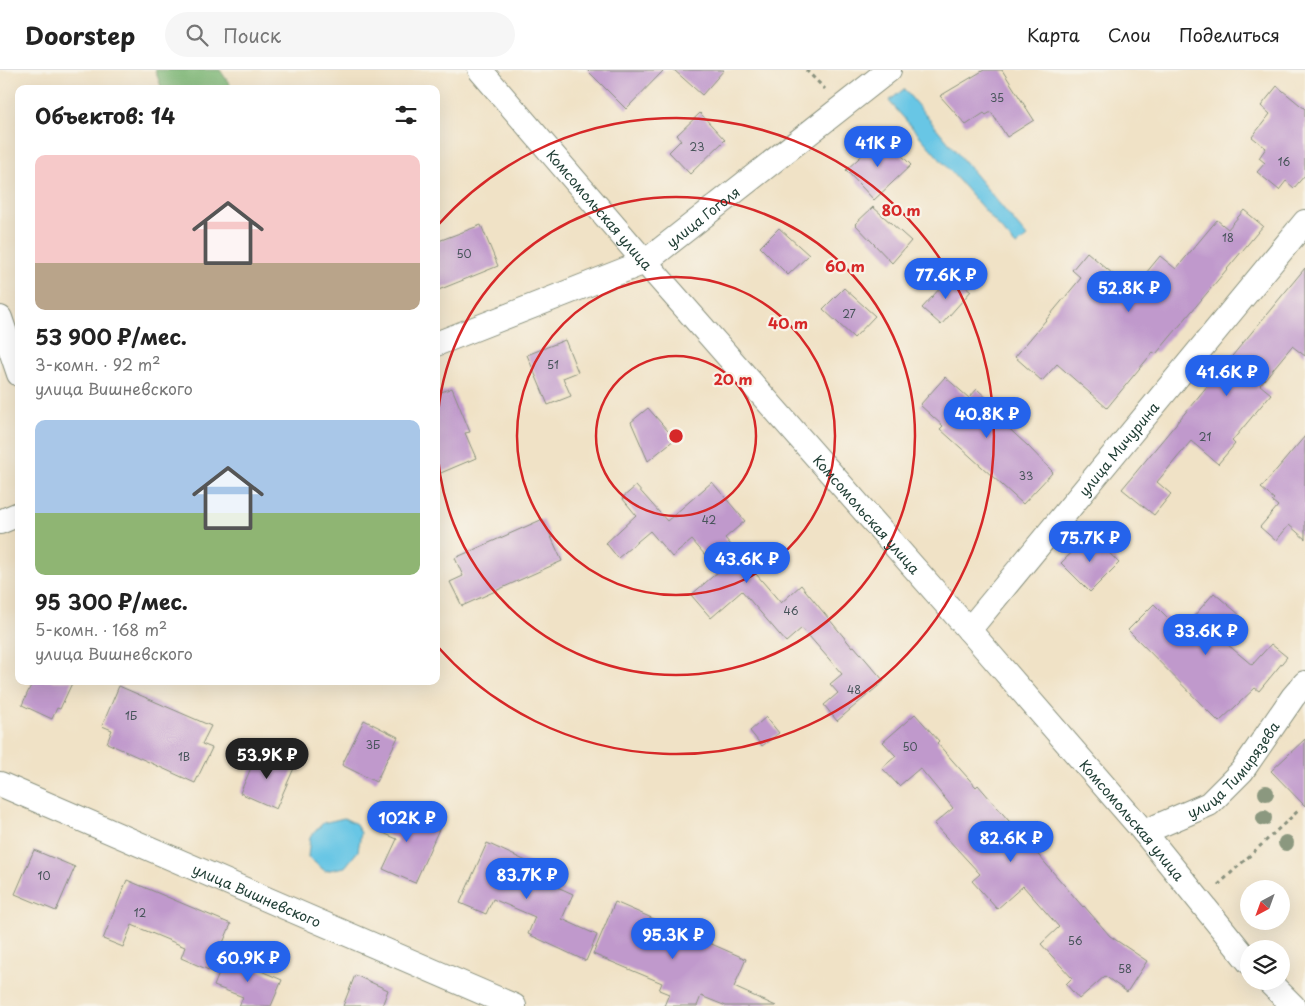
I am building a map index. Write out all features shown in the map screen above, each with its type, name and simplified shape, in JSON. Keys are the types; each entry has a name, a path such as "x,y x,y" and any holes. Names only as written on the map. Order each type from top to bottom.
{"street":[{"name":"Комсомольская улица","path":"480,70 645,262 1144,832 1240,951"},
{"name":"улица Гоголя","path":"440,342 645,262 889,70"},
{"name":"улица Мичурина","path":"969,630 1305,222"},
{"path":"0,318 15,362"},
{"path":"0,522 15,516"},
{"name":"улица Тимирязева","path":"1144,832 1208,804 1242,771 1305,684"},
{"name":"улица Вишневского","path":"0,784 514,1006"},
{"path":"1277,990 1293,1006"}],"path":[{"path":"1200,902 1298,811"}],"green space":[{"path":"155,70 220,70 230,85 161,85"}],"water":[{"path":"904,89 1027,237 1016,246 889,101"},
{"path":"344,818 356,824 361,833 358,851 345,867 325,871 308,857 310,837 323,823"}],"building":[{"path":"587,70 664,70 626,109"},
{"path":"674,70 724,70 702,95"},
{"path":"984,70 1002,70 1034,120 1007,137 991,112 986,115 984,113 966,125 940,96"},
{"path":"1277,86 1305,109 1305,175 1294,188 1286,181 1279,190 1257,172 1265,163 1259,158 1266,148 1252,137 1270,114 1261,106"},
{"path":"700,113 725,140 690,174 669,152 681,140 677,135"},
{"path":"883,136 911,165 874,200 846,170"},
{"path":"873,207 911,241 892,263 855,224"},
{"path":"1244,210 1263,226 1156,354 1153,352 1107,408 1057,364 1042,381 1015,357 1081,278 1072,270 1087,252 1132,290 1160,256 1176,269 1217,220 1228,229"},
{"path":"481,225 498,266 440,289 440,240"},
{"path":"779,228 809,255 788,275 760,247"},
{"path":"1305,268 1305,356 1292,346 1260,385 1271,394 1232,441 1235,444 1218,464 1191,441 1157,482 1171,494 1154,515 1122,489"},
{"path":"952,275 971,291 941,325 922,308"},
{"path":"844,288 875,316 854,338 823,309"},
{"path":"565,340 578,372 563,378 571,396 548,405 527,355"},
{"path":"945,377 969,398 977,389 1008,418 1003,423 1053,472 1023,504 940,429 943,426 920,405"},
{"path":"452,388 470,432 465,433 476,458 440,473 440,392"},
{"path":"648,408 675,439 648,461 631,422"},
{"path":"1305,436 1305,539 1289,525 1276,541 1260,527 1278,506 1272,501 1274,499 1261,488"},
{"path":"712,482 745,521 725,538 781,603 801,585 852,647 854,646 884,681 837,721 824,705 838,693 830,684 842,674 802,628 786,642 742,591 711,618 691,595 719,571 692,540 672,557 650,531 618,558 606,543 636,515 622,498 636,486 667,521"},
{"path":"543,519 562,561 462,606 450,582 463,576 455,558"},
{"path":"1091,534 1119,563 1090,592 1061,563"},
{"path":"1214,593 1241,616 1221,639 1252,665 1271,644 1287,657 1259,691 1255,688 1219,722 1128,630 1154,604 1181,631"},
{"path":"31,685 71,685 60,709 57,708 52,719 22,705"},
{"path":"119,686 211,726 202,744 212,748 195,783 107,743 112,730 102,726"},
{"path":"915,714 939,741 937,743 976,787 978,785 1110,936 1147,961 1127,992 1105,976 1079,999 1066,984 1072,978 1041,944 1059,927 1023,886 997,909 972,881 980,874 934,824 953,808 920,768 899,786 882,768 896,756 883,742"},
{"path":"766,717 779,733 762,746 750,731"},
{"path":"364,720 398,737 376,782 342,765"},
{"path":"1305,739 1305,806 1271,771"},
{"path":"258,752 294,768 276,809 240,793"},
{"path":"384,807 406,818 408,814 439,829 415,883 383,869 397,839 374,829"},
{"path":"487,843 537,866 533,876 573,894 562,919 597,935 586,961 528,934 535,917 493,899 486,914 460,903"},
{"path":"34,850 75,867 56,911 15,894"},
{"path":"127,880 231,924 211,971 181,958 185,947 132,925 123,947 103,939"},
{"path":"615,902 746,959 734,987 776,1006 726,1006 701,996 697,1006 664,1006 669,994 659,990 662,983 593,954"},
{"path":"226,956 282,980 271,1006 239,1006 243,997 214,986"},
{"path":"355,975 388,990 382,1006 343,1006"}]}
